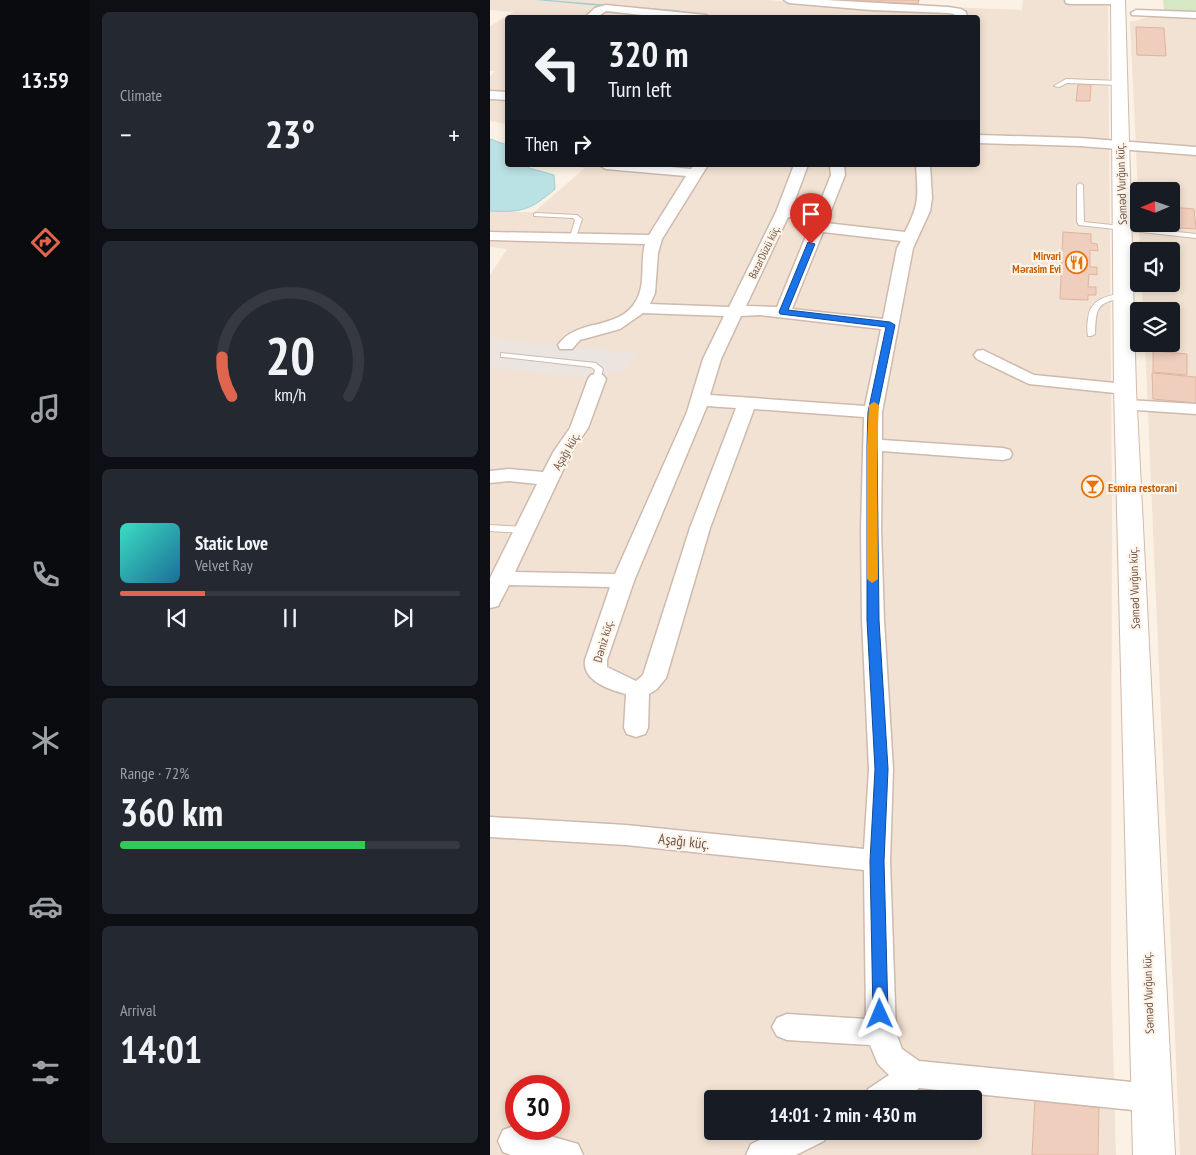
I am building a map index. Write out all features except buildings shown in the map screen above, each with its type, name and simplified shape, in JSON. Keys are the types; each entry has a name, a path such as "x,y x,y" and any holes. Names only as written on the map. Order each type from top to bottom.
{"main road":[{"name":"Səməd Vurğun küç.","path":"1124,8 1119,83 1126,397 1154,1155"}],"street":[{"path":"789,0 827,2 883,13 948,10 957,11 962,15"},
{"path":"1070,1 1196,15"},
{"path":"839,15 855,6"},
{"path":"593,15 599,10 606,8 657,15"},
{"path":"490,95 505,96"},
{"path":"980,138 1196,152"},
{"path":"566,345 575,335 610,327 640,308 644,301 647,290 650,256 655,240 698,169 652,167"},
{"name":"BazarDüzü küç.","path":"736,310 783,212 800,167"},
{"path":"783,312 838,175 837,167"},
{"path":"923,167 926,198 923,210 909,237 873,412 873,620 881,769 877,861 881,1033 886,1052 896,1063 915,1074 1152,1098"},
{"path":"783,212 820,221 909,237"},
{"path":"493,236 655,240"},
{"path":"640,308 716,312 736,310 783,312 890,325"},
{"name":"Dəniz küç.","path":"638,689 629,687 598,672 595,666 623,581 700,400 712,360 736,310"},
{"path":"983,355 1029,378 1044,382 1196,409"},
{"name":"Aşağı küç.","path":"490,601 563,451 579,428 597,379"},
{"path":"700,400 873,412"},
{"path":"636,728 638,689 647,686 654,678 700,528 747,404"},
{"path":"872,445 1003,454"},
{"path":"490,476 550,479"},
{"path":"501,578 623,581"},
{"name":"Aşağı küç.","path":"490,827 626,835 877,861"},
{"path":"787,1027 881,1033"},
{"path":"892,1090 915,1074"},
{"path":"762,1155 794,1140"},
{"path":"514,1141 567,1155"}],"lane":[{"path":"1057,86 1066,81 1119,83"},
{"path":"1080,185 1080,222 1082,224 1122,230 1196,236"},
{"path":"536,215 575,216 579,218 573,237"},
{"path":"1091,334 1093,308 1098,302 1105,298 1124,295"},
{"path":"504,355 593,365 598,369 597,379"},
{"path":"490,528 525,530"}],"shaded area":[{"path":"490,0 769,0 860,8 870,4 1022,10 1023,0 1108,0 1112,503 1111,972 1116,1155 490,1155 490,275 507,249 490,247 490,212 534,212 585,168 577,167 980,167 980,15 509,15 514,12 490,10"},
{"path":"505,17 505,124 490,121 490,77 495,71 490,71 490,26"},
{"path":"1149,17 1196,19 1196,1155 1180,1155 1145,352 1180,352 1180,302 1143,302 1142,292 1180,292 1180,242 1140,242 1139,232 1180,232 1180,182 1138,182 1130,22"},
{"path":"490,338 637,353 626,372 610,371 607,380 490,368"}],"green space":[{"path":"1163,0 1196,0 1196,12 1164,11"}],"water":[{"path":"490,139 505,144 505,167 529,167 554,175 555,189 532,206 510,211 490,211"}],"waterway":[{"path":"537,0 612,6"},
{"path":"637,8 701,15"}],"slow traffic":[{"path":"872,579 871,529 874,405"}],"place":[{"name":"Mirvari Mərasim Evi","path":"1077,262"},
{"name":"Esmira restorani","path":"1092,487"}],"route":[{"path":"811,244 783,312 890,325 873,412 872,445 873,620 881,769 877,861 880,1014"}]}
